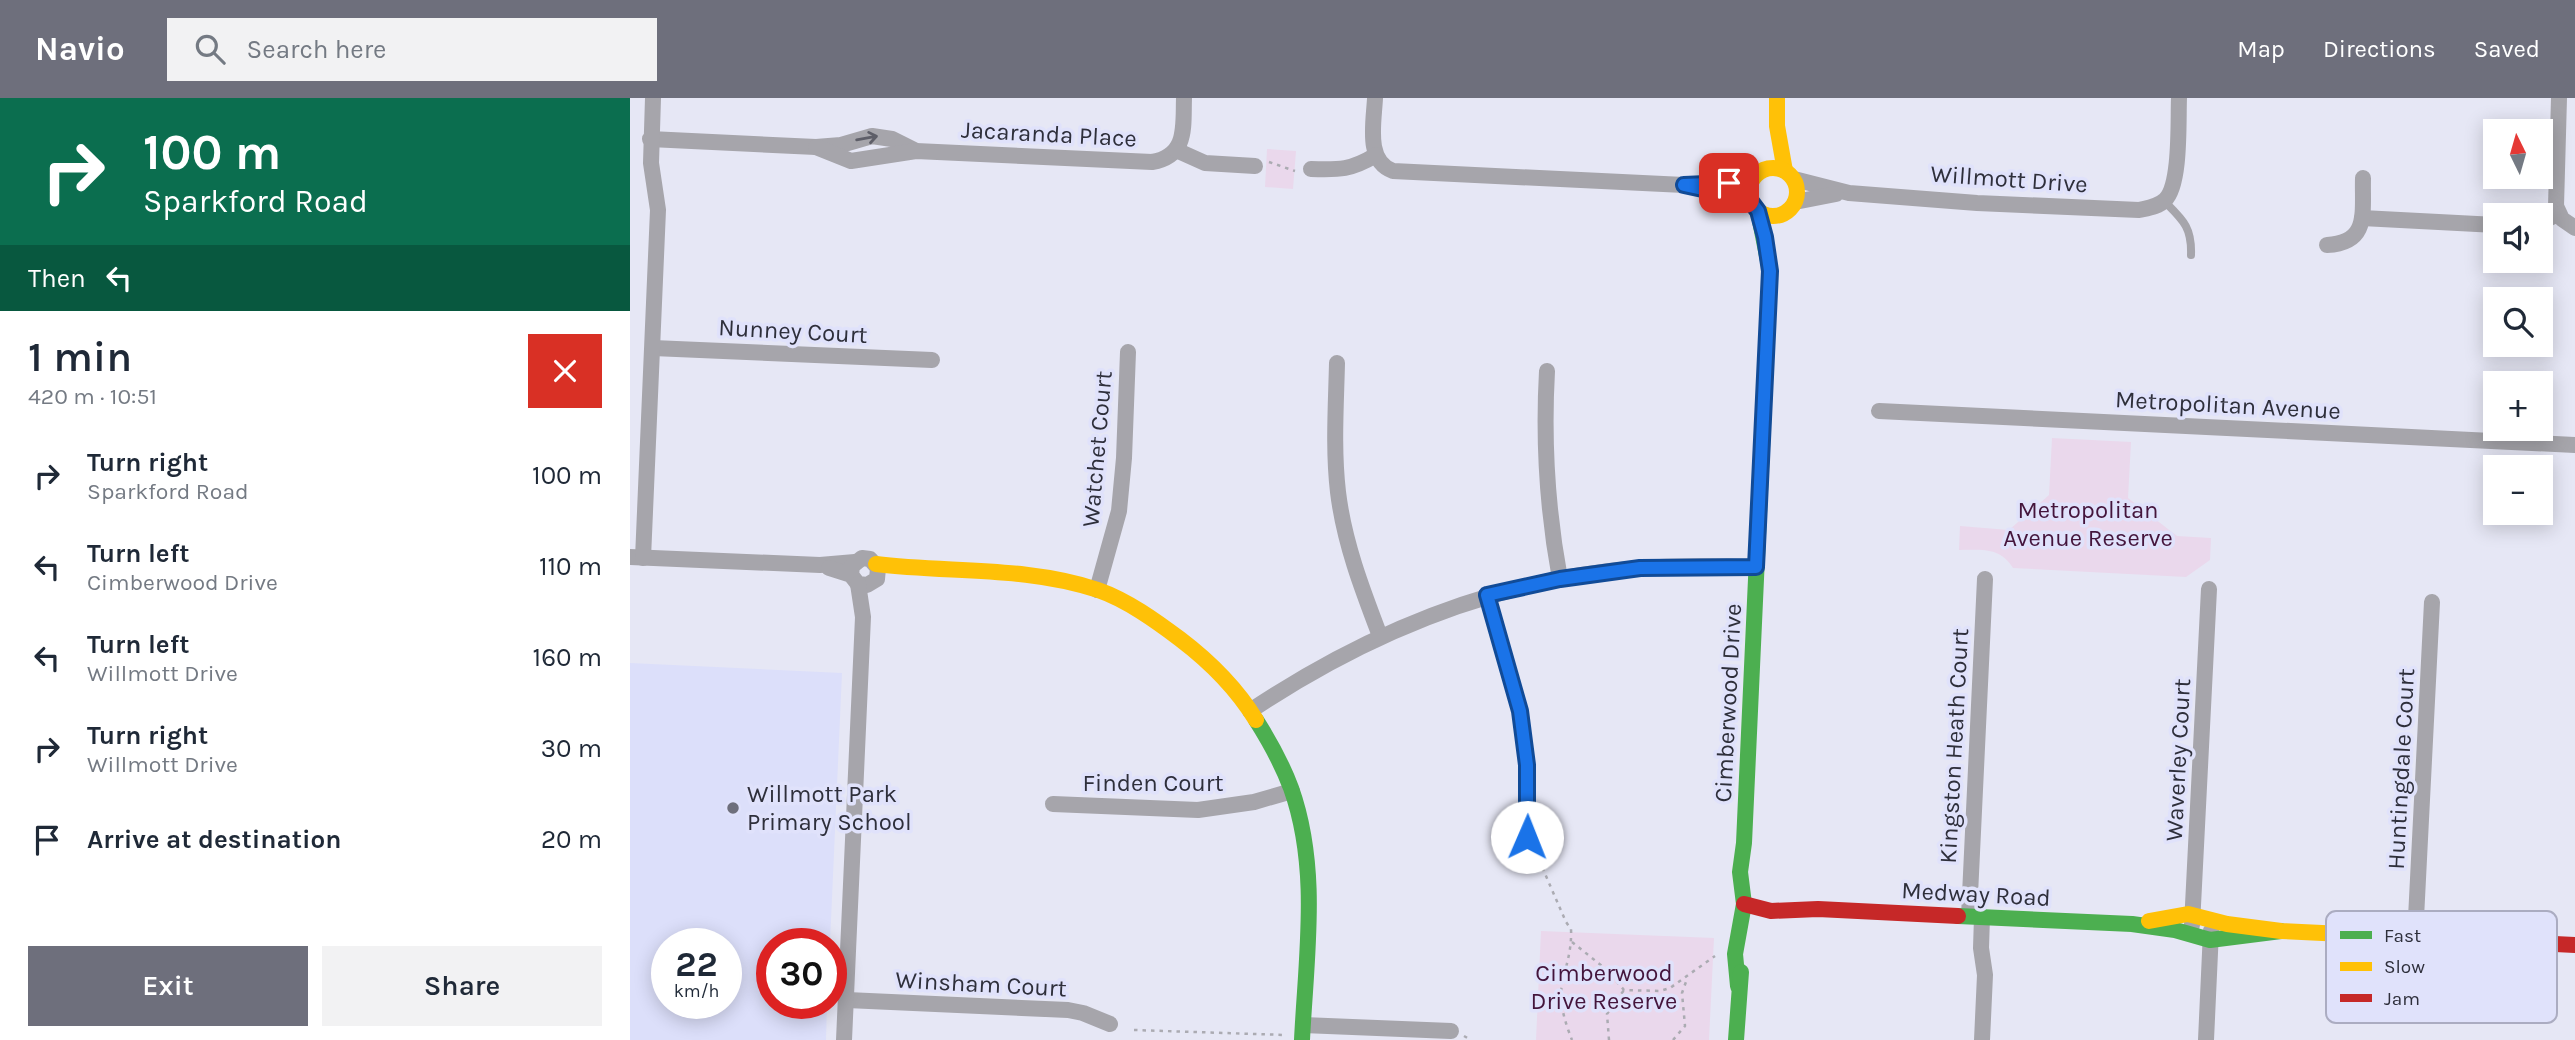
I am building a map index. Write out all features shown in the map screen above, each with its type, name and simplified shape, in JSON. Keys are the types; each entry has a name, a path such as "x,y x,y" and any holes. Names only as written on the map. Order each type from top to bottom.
{"street":[{"path":"653,98 651,163 658,209 653,348 636,558 820,565 865,574 913,569 1023,575 1097,590 1139,611 1175,633 1217,669 1251,711 1276,752 1292,791 1307,869 1302,1032 1451,1031"},
{"path":"1184,98 1182,131 1176,150 1206,163 1255,166"},
{"path":"1375,98 1373,141 1376,155 1387,169 1405,173 1684,185 1757,175 1778,168 1789,175"},
{"path":"1684,185 1754,205 1772,216 1791,207 1797,187 1789,175 1777,126 1777,98"},
{"path":"2164,201 2173,186 2179,98"},
{"path":"2559,98 2556,193 2558,214 2575,228"},
{"path":"1754,205 1748,192 1777,126"},
{"name":"Jacaranda Place","path":"650,139 816,147 841,145 872,136 892,139 916,151"},
{"name":"Jacaranda Place","path":"816,147 851,161 916,151 1152,162 1162,160 1176,150"},
{"path":"1311,169 1353,168 1376,155"},
{"name":"Willmott Drive","path":"1789,175 1849,193 1978,203 2139,210 2164,201"},
{"path":"2327,246 2351,240 2361,226 2363,178"},
{"name":"Willmott Drive","path":"1791,207 1849,193"},
{"name":"Cimberwood Drive","path":"1754,205 1765,237 1770,271"},
{"name":"Cimberwood Drive","path":"1736,1040 1736,939 1753,905 1740,872 1744,843 1770,271 1777,240 1791,207"},
{"path":"2553,216 2558,214"},
{"path":"2362,218 2483,224"},
{"name":"Nunney Court","path":"653,348 932,360"},
{"name":"Watchet Court","path":"1097,590 1119,511 1128,352"},
{"path":"1337,363 1335,450 1338,493 1350,553 1380,636"},
{"path":"1548,371 1546,477 1550,525 1560,579"},
{"name":"Metropolitan Avenue","path":"1879,411 2575,445"},
{"path":"1251,711 1296,681 1380,636 1487,595 1560,579 1640,568 1756,567"},
{"path":"847,977 865,574"},
{"name":"Kingston Heath Court","path":"1982,1040 1985,975 1981,948 1981,917 1985,579"},
{"name":"Waverley Court","path":"2192,934 2209,589"},
{"path":"1487,595 1520,711 1527,765 1527,837"},
{"name":"Huntingdale Court","path":"2417,911 2432,602"},
{"name":"Finden Court","path":"1054,804 1198,810 1254,802 1292,791"},
{"name":"Medway Road","path":"1753,905 1775,912 1818,909 2132,924 2192,934 2210,940 2281,931"},
{"name":"Medway Road","path":"2132,924 2180,914 2281,931 2326,933"},
{"path":"2206,1040 2212,921"},
{"name":"Medway Road","path":"2557,944 2575,945"},
{"name":"Winsham Court","path":"847,1000 1068,1010 1110,1024"},
{"path":"844,1040 845,1019"}],"lane":[{"path":"2164,201 2189,229 2192,240 2191,255"}],"path":[{"path":"1255,166 1259,161 1274,163 1306,174 1310,174 1311,169"},
{"path":"1539,860 1570,928 1572,942 1561,992 1572,1040"},
{"path":"1572,942 1607,970 1623,990 1660,991 1687,978 1715,956"},
{"path":"1673,1040 1685,1026 1682,993 1687,978"},
{"path":"1609,1040 1607,1014 1623,990"},
{"path":"1135,1030 1286,1035 1286,1040"}],"shaded area":[{"name":"Willmott Park Primary School","path":"630,663 842,673 831,928 756,928 756,1019 827,1019 826,1040 630,1040"}],"green space":[{"path":"1267,149 1296,151 1293,189 1265,187"},
{"name":"Metropolitan Avenue Reserve","path":"2052,438 2131,442 2128,498 2177,536 2211,538 2210,560 2186,577 2013,568 2002,556 1990,551 1959,550 1960,526 2009,530 2049,495"},
{"name":"Cimberwood Drive Reserve","path":"1541,931 1714,938 1709,1040 1536,1040"}],"traffic: fast":[{"path":"1738,986 1735,954 1744,904 1740,872 1744,843 1770,271 1758,211"},
{"path":"1256,720 1291,788 1306,850 1309,913 1302,1040"},
{"path":"1958,916 2132,924 2175,930 2210,940 2281,931"},
{"path":"1736,1040 1741,972"}],"traffic: slow":[{"path":"1777,98 1777,126 1785,171"},
{"path":"1773,168 1790,175 1797,192 1790,209 1773,216 1756,209 1749,192 1756,175 1773,168"},
{"path":"876,564 1044,577 1109,594 1151,618 1180,639 1222,676 1256,720"},
{"path":"2149,921 2188,914 2227,924 2326,933"}],"traffic: jam":[{"path":"1744,904 1771,911 1818,909 1958,916"},
{"path":"2557,944 2575,945"}],"place":[{"name":"Willmott Park Primary School","path":"733,808"}],"route":[{"path":"1527,837 1525,740 1520,711 1487,595 1600,572 1681,566 1756,567 1770,271 1765,237 1758,211 1749,199 1684,185 1729,183"}]}
